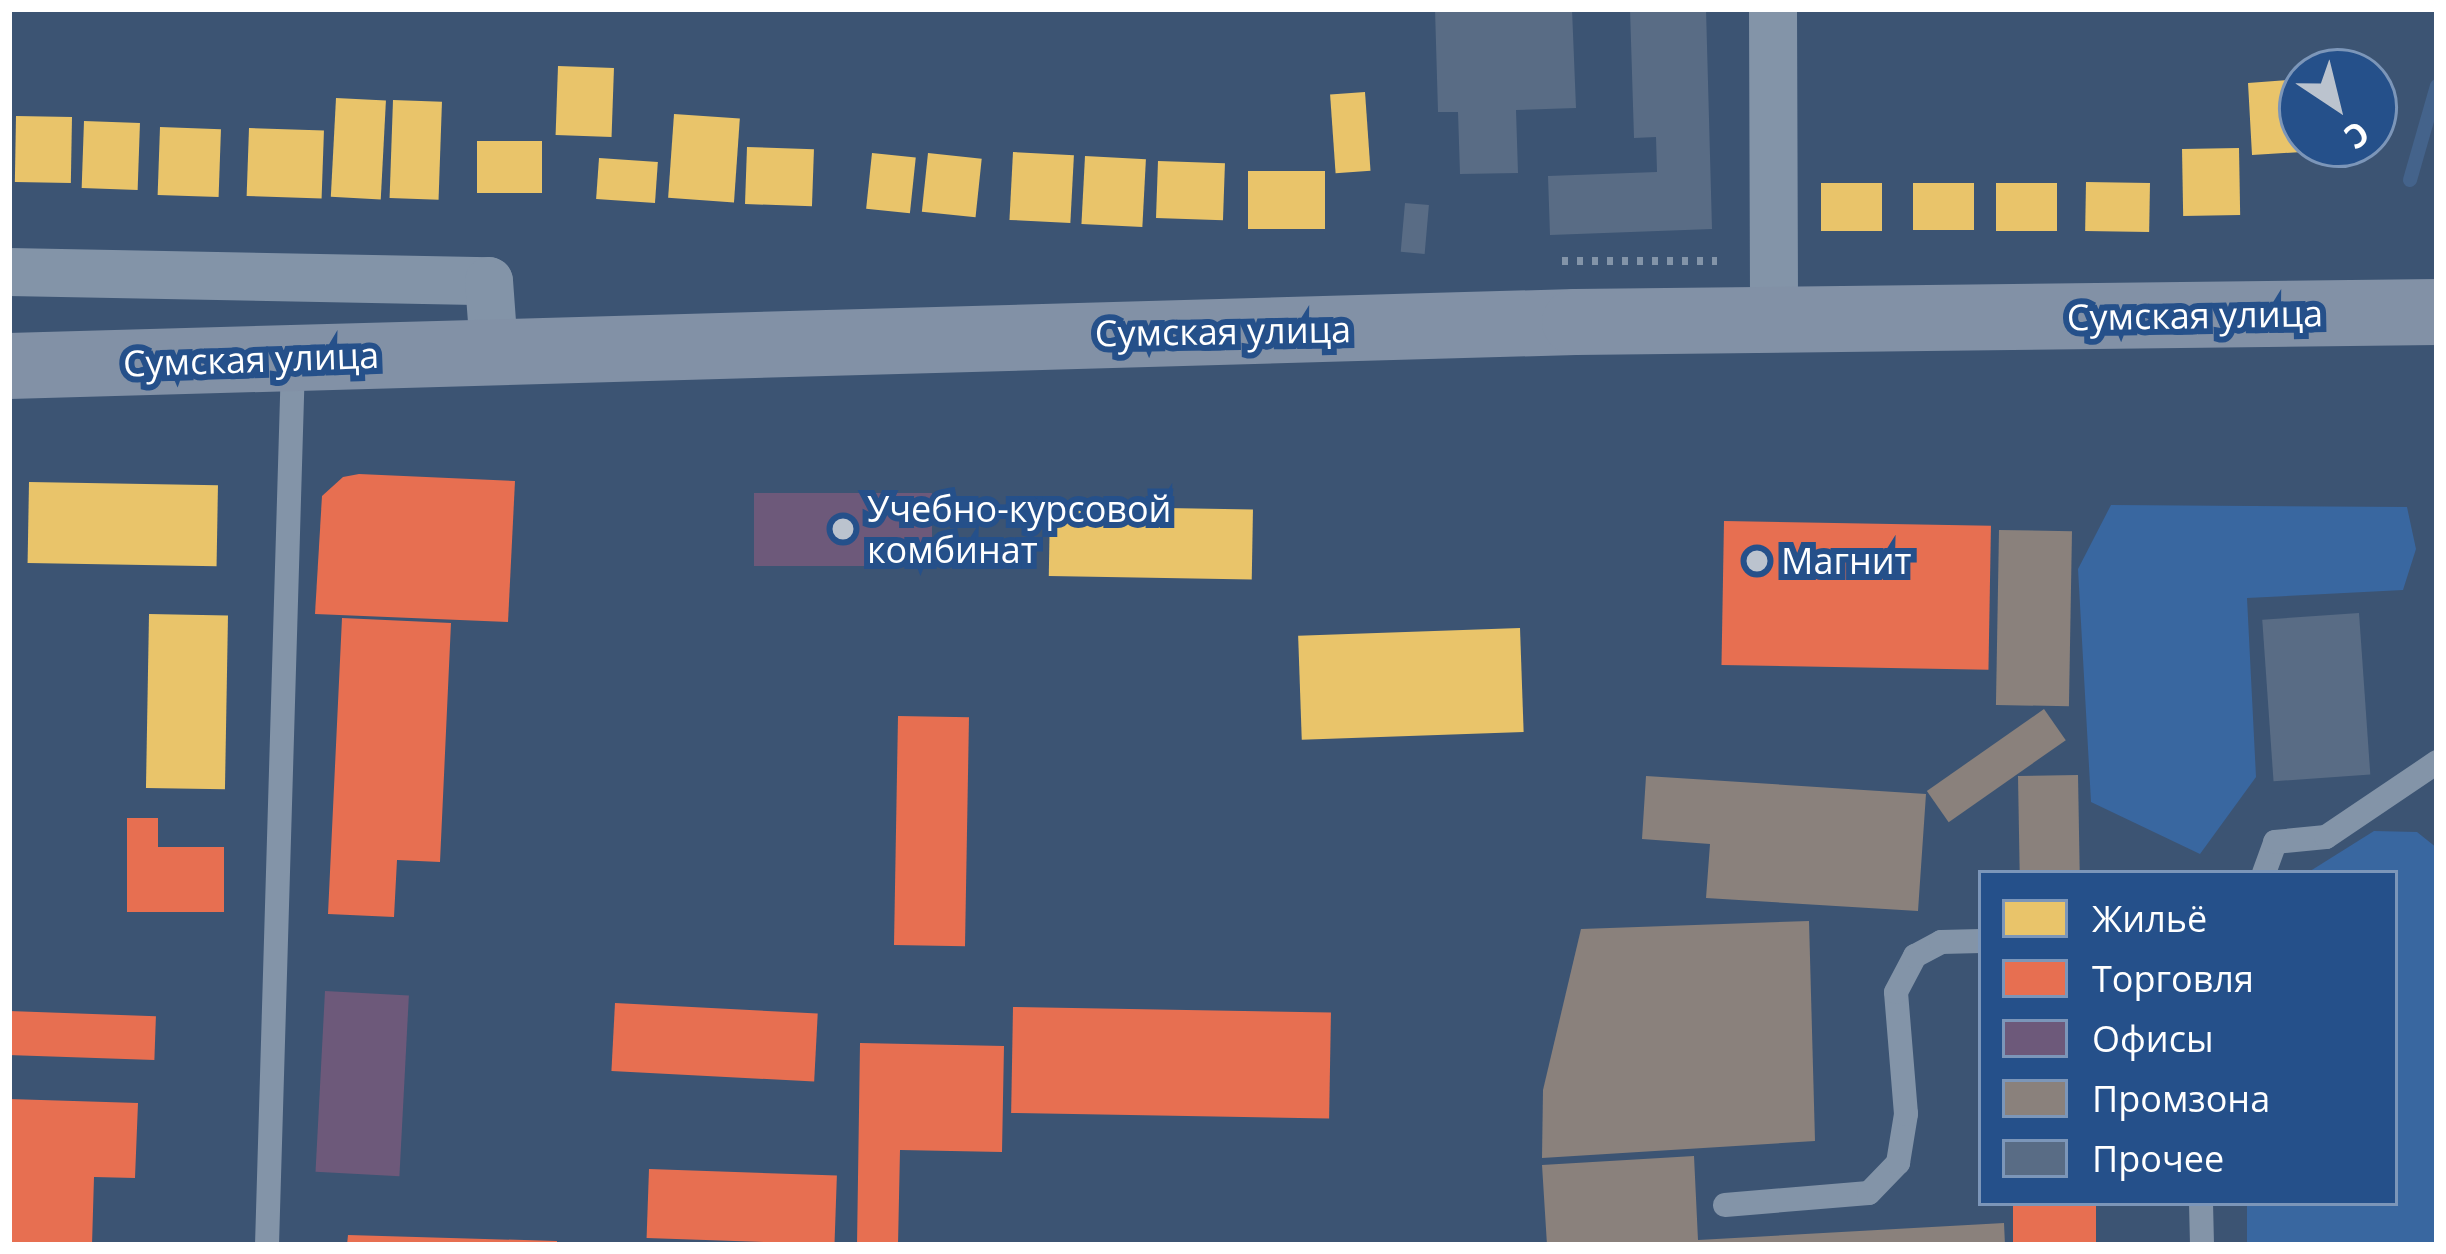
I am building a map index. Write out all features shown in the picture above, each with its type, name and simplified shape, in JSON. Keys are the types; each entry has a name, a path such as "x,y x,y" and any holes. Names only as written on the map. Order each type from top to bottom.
{"main road":[{"name":"Сумская улица","path":"9,365 293,361 494,349 1774,320 2437,312"}],"street":[{"path":"1773,9 1774,320"},
{"path":"9,272 488,281 494,349"}],"lane":[{"path":"267,1245 293,361"},
{"path":"2265,870 2275,842 2326,838 2437,762"},
{"path":"1725,1205 1850,1197 1870,1192 1898,1163 1906,1114 1896,992 1915,956 1941,942 1978,941"},
{"path":"2200,1206 2201,1245"}],"path":[{"path":"1562,261 1717,261"}],"shaded area":[{"path":"2111,505 2407,507 2416,549 2403,590 2247,598 2256,777 2200,854 2091,802 2078,569"},
{"path":"2374,831 2417,832 2437,848 2437,1245 2247,1245 2247,1206 2398,1206 2398,870 2312,870"}],"building: Жильё":[{"path":"558,66 614,68 612,137 556,135"},
{"path":"2278,81 2278,153 2252,155 2248,83"},
{"path":"1365,92 1371,171 1336,173 1330,94"},
{"path":"336,98 386,101 381,199 331,197"},
{"path":"393,100 442,102 439,200 390,198"},
{"path":"674,114 740,119 734,202 668,198"},
{"path":"16,116 72,117 71,183 15,182"},
{"path":"84,121 140,123 138,190 82,188"},
{"path":"160,127 221,129 219,197 158,195"},
{"path":"249,128 324,131 322,199 247,196"},
{"path":"477,141 542,141 542,193 477,193"},
{"path":"747,147 814,149 812,206 745,204"},
{"path":"2239,148 2240,215 2183,216 2182,149"},
{"path":"1013,152 1074,155 1070,223 1009,220"},
{"path":"872,153 916,158 910,213 866,209"},
{"path":"928,153 982,159 976,217 922,212"},
{"path":"1085,156 1146,159 1142,227 1081,224"},
{"path":"599,158 658,162 655,203 596,199"},
{"path":"1158,161 1225,163 1223,220 1156,218"},
{"path":"1248,171 1325,171 1325,229 1248,229"},
{"path":"2086,182 2150,183 2149,232 2085,231"},
{"path":"1821,183 1882,183 1882,231 1821,231"},
{"path":"1913,183 1974,183 1974,230 1913,230"},
{"path":"1996,183 2057,183 2057,231 1996,231"},
{"path":"29,482 218,485 217,566 28,563"},
{"path":"1050,506 1253,510 1252,580 1049,576"},
{"path":"149,614 228,615 225,789 146,788"},
{"path":"1520,628 1524,732 1302,740 1298,636"}],"building: Торговля":[{"path":"343,477 515,481 508,622 315,614 322,496"},
{"path":"1724,521 1991,526 1988,670 1721,665"},
{"path":"342,618 451,623 440,862 397,860 394,917 328,914"},
{"path":"898,716 969,717 965,946 894,945"},
{"path":"127,818 158,818 158,847 224,847 224,912 127,912"},
{"path":"615,1003 818,1014 814,1082 611,1071"},
{"path":"1013,1007 1331,1013 1329,1119 1011,1113"},
{"path":"9,1011 156,1016 154,1060 9,1055"},
{"path":"860,1043 1004,1046 1002,1152 900,1150 898,1245 857,1245"},
{"path":"9,1099 138,1103 135,1178 94,1177 92,1245 9,1245"},
{"path":"649,1169 837,1176 834,1245 647,1238"},
{"path":"2013,1206 2096,1206 2096,1245 2013,1245"},
{"path":"348,1235 557,1241 557,1245 347,1245"}],"building: Офисы":[{"name":"Учебно-курсовой комбинат","path":"754,493 932,493 932,566 754,566"},
{"path":"325,991 409,995 399,1176 316,1172"}],"building: Промзона":[{"path":"1999,530 2072,531 2069,706 1996,705"},
{"path":"2044,709 2066,740 1949,822 1927,791"},
{"path":"2078,775 2080,870 2020,870 2018,776"},
{"path":"1646,776 1926,794 1918,911 1706,898 1710,844 1642,839"},
{"path":"1809,921 1815,1141 1542,1158 1543,1090 1581,929"},
{"path":"1694,1156 1698,1240 2004,1223 2005,1245 1547,1245 1542,1165"}],"building: Прочее":[{"path":"1435,9 1572,9 1576,108 1516,110 1518,173 1460,174 1458,112 1438,112"},
{"path":"1630,9 1706,9 1712,229 1550,235 1548,176 1657,172 1656,137 1634,138"},
{"path":"1405,203 1429,205 1425,254 1401,252"},
{"path":"2359,613 2370,775 2274,781 2262,620"}],"waterway":[{"path":"2410,180 2437,86"}],"place":[{"name":"Учебно-курсовой комбинат","path":"843,529"},
{"name":"Магнит","path":"1757,561"}]}
